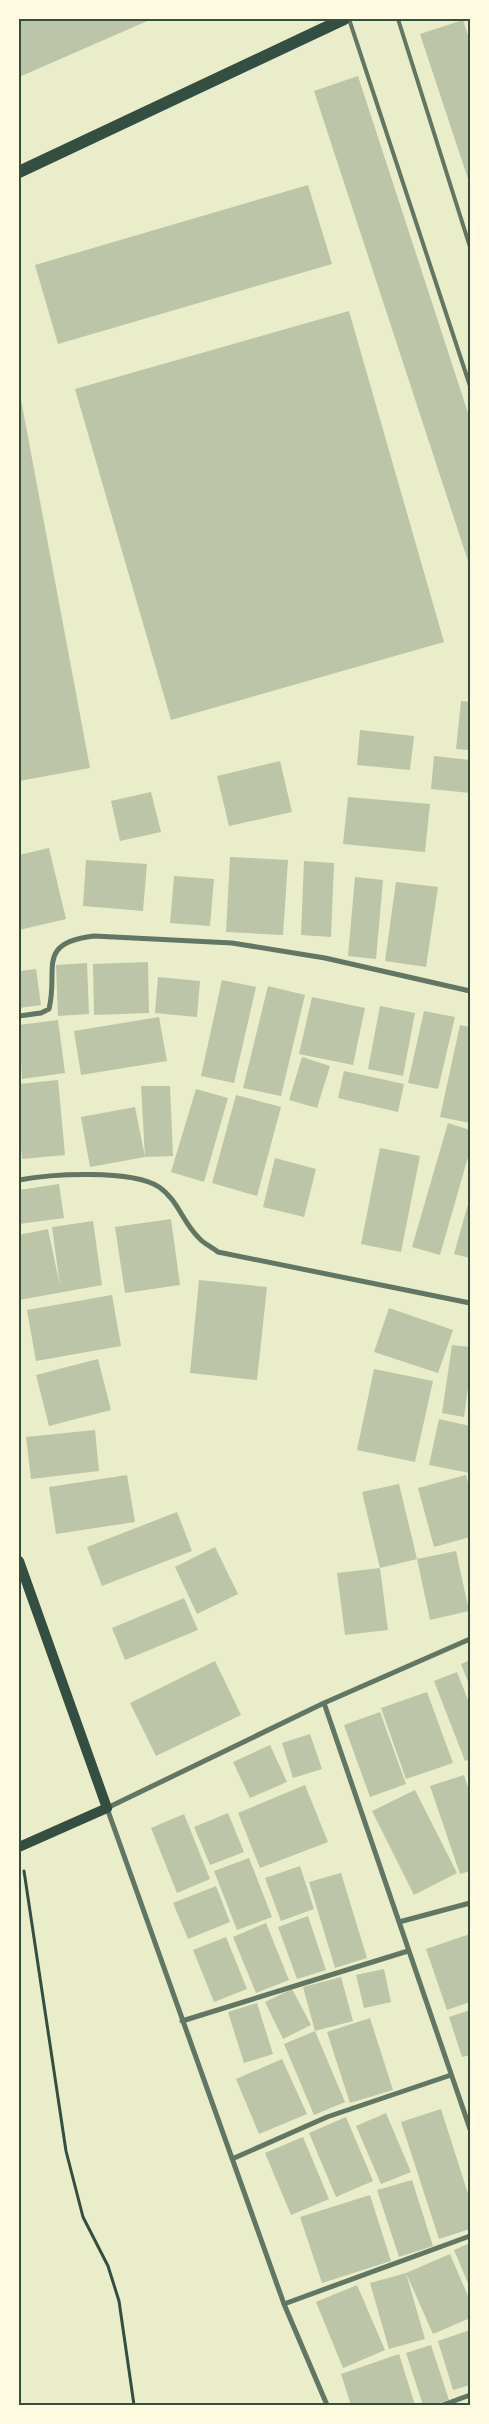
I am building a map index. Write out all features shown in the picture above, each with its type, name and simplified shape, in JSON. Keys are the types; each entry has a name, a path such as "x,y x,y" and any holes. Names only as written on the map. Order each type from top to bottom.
{"main road":[{"path":"19,172 344,19"},
{"path":"19,1561 107,1808 20,1847"}],"street":[{"path":"19,1016 41,1013 49,1008 52,996 51,962 56,952 73,938 94,936 232,943 324,958 470,991"},
{"path":"19,1180 40,1176 132,1176 159,1187 177,1206 198,1238 218,1252 470,1304"},
{"path":"327,2405 284,2304 107,1808 324,1703 470,1639"},
{"path":"324,1703 470,2129"},
{"path":"399,1922 470,1903"},
{"path":"182,2021 408,1951"},
{"path":"232,2159 328,2117 451,2075"},
{"path":"284,2304 470,2236"},
{"path":"443,2405 470,2395"}],"lane":[{"path":"349,19 470,386"},
{"path":"398,19 470,246"}],"path":[{"path":"20,1847 66,2150 83,2217 108,2266 119,2301 134,2405"}],"building":[{"path":"19,19 152,19 19,77"},
{"path":"463,20 470,42 470,185 420,34"},
{"path":"358,76 470,419 470,567 314,91"},
{"path":"308,185 332,264 58,344 35,265"},
{"path":"349,311 444,642 171,720 75,389"},
{"path":"19,389 90,768 19,781"},
{"path":"461,701 470,702 470,750 456,749"},
{"path":"360,730 414,736 410,770 357,765"},
{"path":"434,756 470,760 470,793 431,789"},
{"path":"280,761 292,812 229,826 217,776"},
{"path":"151,792 161,832 120,841 111,801"},
{"path":"348,797 430,804 425,852 343,844"},
{"path":"49,848 66,919 19,930 19,855"},
{"path":"230,857 288,860 283,935 226,932"},
{"path":"86,860 147,864 143,911 83,906"},
{"path":"304,861 334,863 331,937 301,935"},
{"path":"174,876 214,879 210,926 170,923"},
{"path":"355,877 383,880 376,959 348,956"},
{"path":"396,882 438,887 426,967 385,961"},
{"path":"148,962 149,1013 94,1015 93,964"},
{"path":"87,963 89,1014 58,1016 56,965"},
{"path":"36,969 41,1005 19,1008 19,971"},
{"path":"158,977 200,981 197,1017 155,1013"},
{"path":"222,980 256,987 234,1083 201,1076"},
{"path":"268,986 305,995 281,1096 243,1088"},
{"path":"312,997 365,1008 353,1065 299,1054"},
{"path":"380,1006 415,1013 403,1076 368,1069"},
{"path":"424,1011 455,1017 438,1089 408,1083"},
{"path":"159,1017 167,1061 81,1075 74,1031"},
{"path":"58,1020 65,1073 22,1079 19,1025"},
{"path":"460,1025 470,1027 470,1123 440,1117"},
{"path":"302,1057 330,1066 317,1108 289,1100"},
{"path":"344,1071 404,1084 398,1112 338,1098"},
{"path":"58,1080 65,1155 22,1159 19,1125 19,1084"},
{"path":"141,1086 170,1086 173,1156 145,1157"},
{"path":"196,1089 228,1098 204,1182 171,1172"},
{"path":"236,1095 281,1107 257,1196 212,1183"},
{"path":"135,1107 145,1157 90,1167 81,1117"},
{"path":"448,1123 470,1130 470,1150 440,1255 412,1247"},
{"path":"380,1148 420,1156 401,1252 361,1244"},
{"path":"275,1158 316,1169 304,1217 263,1207"},
{"path":"59,1184 64,1218 19,1224 19,1190"},
{"path":"470,1197 470,1258 454,1254"},
{"path":"171,1219 180,1285 125,1293 115,1227"},
{"path":"93,1221 102,1285 19,1300 19,1235 48,1229 60,1286 52,1227"},
{"path":"199,1280 267,1287 257,1380 190,1373"},
{"path":"112,1295 121,1346 36,1361 27,1310"},
{"path":"389,1308 453,1330 438,1373 374,1352"},
{"path":"452,1345 470,1347 470,1372 464,1417 442,1413"},
{"path":"98,1359 111,1410 49,1426 36,1375"},
{"path":"374,1369 433,1381 415,1462 357,1450"},
{"path":"439,1419 470,1426 470,1473 429,1465"},
{"path":"95,1430 99,1471 31,1479 26,1437"},
{"path":"127,1475 135,1522 56,1534 49,1487"},
{"path":"466,1475 470,1491 470,1537 434,1547 418,1488"},
{"path":"399,1484 417,1559 380,1568 362,1492"},
{"path":"177,1512 192,1551 102,1586 87,1547"},
{"path":"215,1547 238,1594 197,1614 175,1567"},
{"path":"456,1551 469,1611 430,1620 417,1559"},
{"path":"380,1568 388,1630 345,1635 337,1573"},
{"path":"184,1598 198,1630 125,1660 112,1628"},
{"path":"470,1660 470,1687 461,1664"},
{"path":"215,1661 241,1715 156,1756 130,1703"},
{"path":"457,1672 470,1705 470,1759 465,1761 434,1681"},
{"path":"427,1692 453,1763 406,1779 381,1708"},
{"path":"380,1712 406,1784 370,1797 344,1725"},
{"path":"310,1734 322,1769 293,1778 282,1743"},
{"path":"270,1745 287,1782 250,1798 233,1762"},
{"path":"464,1775 470,1794 470,1871 460,1874 430,1786"},
{"path":"305,1785 328,1842 260,1868 238,1813"},
{"path":"415,1790 457,1873 414,1895 372,1811"},
{"path":"228,1813 244,1852 210,1865 194,1827"},
{"path":"184,1814 210,1879 177,1893 151,1828"},
{"path":"249,1858 272,1917 237,1930 214,1871"},
{"path":"300,1866 314,1909 281,1921 265,1878"},
{"path":"341,1873 367,1958 335,1968 309,1882"},
{"path":"216,1886 230,1922 188,1939 173,1903"},
{"path":"308,1916 326,1970 297,1979 278,1927"},
{"path":"266,1923 289,1980 256,1993 233,1937"},
{"path":"470,1934 470,2002 447,2010 426,1949"},
{"path":"226,1937 247,1989 214,2002 193,1950"},
{"path":"384,1969 391,2002 364,2008 356,1975"},
{"path":"341,1977 353,2021 315,2031 303,1987"},
{"path":"292,1989 311,2025 283,2039 265,2002"},
{"path":"257,2003 273,2054 244,2063 228,2012"},
{"path":"470,2010 470,2055 462,2057 449,2017"},
{"path":"370,2018 393,2090 350,2103 327,2032"},
{"path":"315,2031 345,2102 314,2115 284,2044"},
{"path":"282,2059 307,2114 259,2134 236,2079"},
{"path":"441,2109 470,2200 470,2229 439,2239 401,2122"},
{"path":"386,2113 411,2172 381,2184 356,2126"},
{"path":"346,2117 373,2181 336,2197 309,2133"},
{"path":"303,2137 329,2199 291,2215 265,2153"},
{"path":"412,2180 433,2246 399,2257 377,2190"},
{"path":"370,2195 391,2261 322,2283 300,2217"},
{"path":"470,2243 470,2288 454,2250"},
{"path":"450,2254 470,2301 470,2318 433,2334 406,2273"},
{"path":"406,2273 425,2339 389,2349 370,2283"},
{"path":"357,2285 385,2350 343,2368 316,2302"},
{"path":"470,2330 470,2385 453,2390 438,2341"},
{"path":"431,2345 449,2400 433,2405 423,2405 406,2353"},
{"path":"399,2354 415,2405 351,2405 341,2374"}]}
